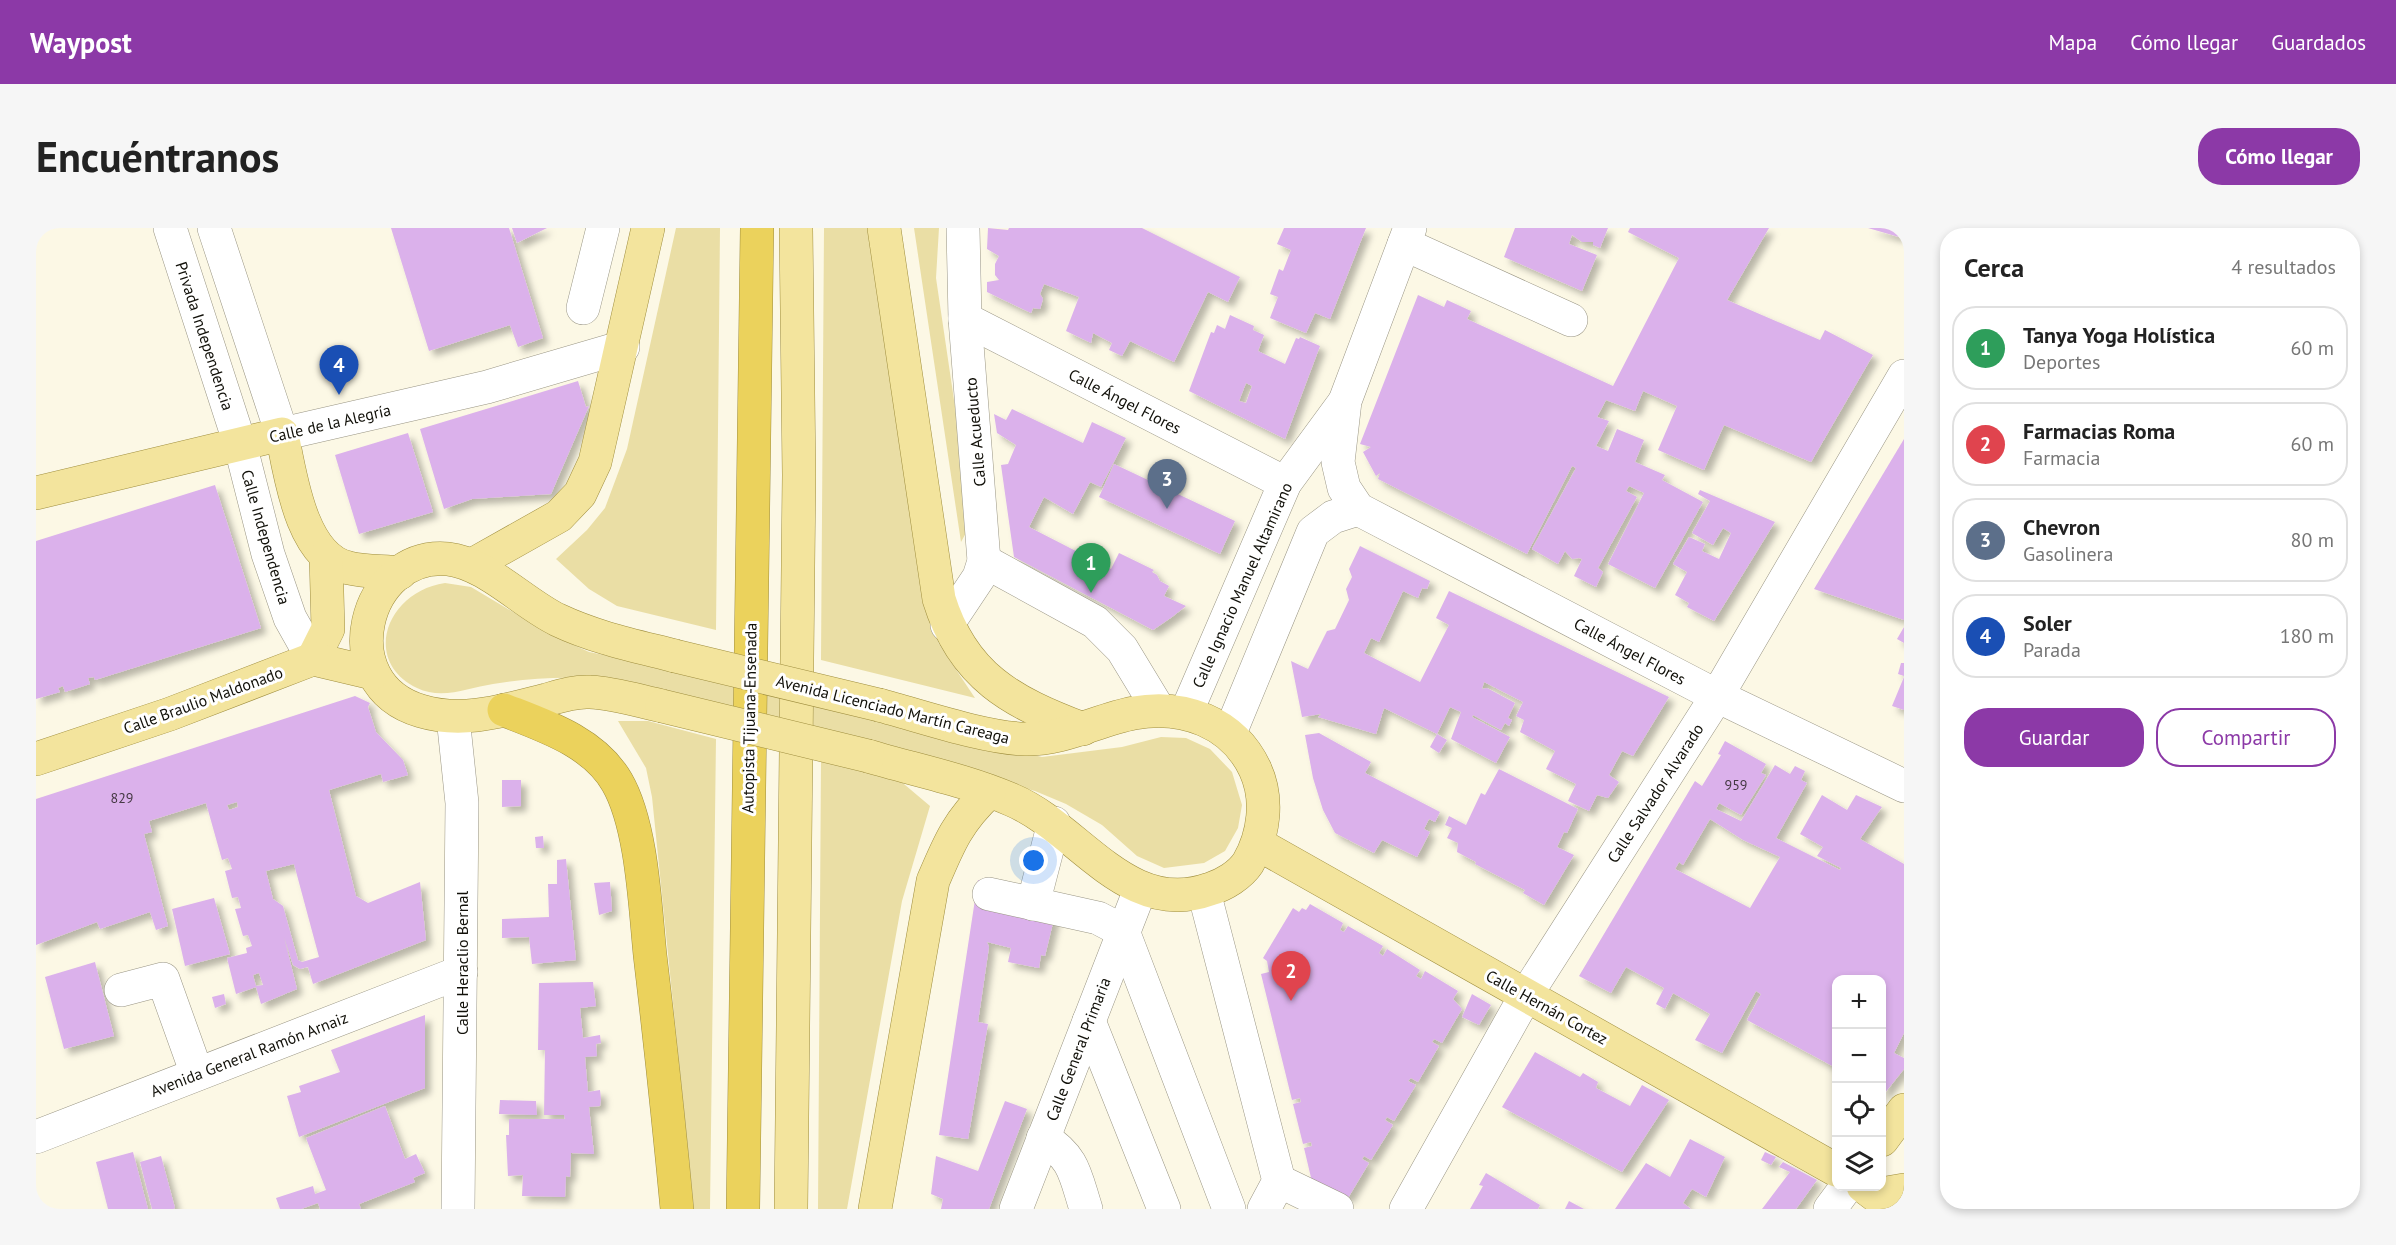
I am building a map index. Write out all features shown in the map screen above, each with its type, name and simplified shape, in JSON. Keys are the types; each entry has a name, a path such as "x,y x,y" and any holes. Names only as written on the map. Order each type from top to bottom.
{"highway":[{"name":"Autopista Tijuana-Ensenada","path":"743,1209 757,228"},
{"path":"504,710 554,729 589,750 617,781 630,811 643,888 677,1209"}],"main road":[{"path":"472,565 559,516 580,494 595,462 623,347 648,228"},
{"path":"791,1209 799,475 796,228"},
{"path":"884,228 939,599 947,626 979,671 1009,696 1033,710 1083,729"},
{"name":"Calle de la Alegría","path":"36,493 282,434"},
{"path":"282,434 293,484 309,534 326,556 347,568 400,573"},
{"path":"326,556 328,629 313,659 372,673"},
{"name":"Avenida Licenciado Martín Careaga","path":"447,559 472,565 557,620 606,639 1011,738 1054,736 1132,714 1172,712 1208,720 1230,733 1251,760 1260,780 1264,809 1258,844 1243,870 1221,886 1204,892 1175,896 1140,890 1102,866 1054,823 1012,800 868,756 662,706 591,692 568,694 478,716 453,717 421,711 395,700 372,673 366,648 366,625 381,593 400,573 419,564 447,559"},
{"name":"Calle Braulio Maldonado","path":"36,759 170,714 313,659"},
{"path":"875,1209 933,881 951,839 966,814 989,792"},
{"name":"Calle Hernán Cortez","path":"1258,844 1832,1168"},
{"path":"1883,1137 1904,1110"}],"street":[{"name":"Privada Independencia","path":"170,228 240,444"},
{"path":"214,228 282,434"},
{"path":"583,308 603,228"},
{"name":"Calle Acueducto","path":"947,626 979,577 984,561 965,319 963,228"},
{"path":"1407,236 1571,320"},
{"name":"Calle Ignacio Manuel Altamirano","path":"1358,509 1344,488 1338,462 1345,401 1407,236"},
{"name":"Calle Ángel Flores","path":"965,319 1285,483"},
{"name":"Calle de la Alegría","path":"282,434 486,387 623,347"},
{"name":"Calle Salvador Alvarado","path":"1406,1209 1526,995 1717,696 1904,376"},
{"name":"Calle Ignacio Manuel Altamirano","path":"1172,712 1285,483 1345,401"},
{"name":"Calle Independencia","path":"240,444 268,554 290,618 313,659"},
{"path":"1230,733 1313,532 1333,516 1358,509"},
{"name":"Calle Ángel Flores","path":"1358,509 1717,696 1904,786"},
{"path":"984,561 1095,622 1122,649 1172,712"},
{"name":"Calle Heraclio Bernal","path":"453,717 462,803 458,1209"},
{"path":"1033,904 1054,823"},
{"name":"Calle General Primaria","path":"1016,1209 1140,890"},
{"path":"1204,892 1271,1195 1337,1209"},
{"path":"989,894 1098,918 1123,932 1229,1209"},
{"name":"Avenida General Ramón Arnaiz","path":"36,1137 461,972"},
{"path":"121,990 163,979 197,1074"},
{"path":"1089,1022 1164,1209"},
{"path":"1043,1138 1062,1150 1072,1165 1086,1209"},
{"path":"1830,1209 1875,1193"}],"shaded area":[{"path":"676,228 720,228 716,630 617,606 589,589 556,559 587,530 605,508 627,449"},
{"path":"824,228 869,228 925,609 939,644 975,698 821,660"},
{"path":"914,228 939,228 936,278 972,522 961,542"},
{"path":"445,583 471,587 550,634 589,652 723,679 1042,757 1122,747 1161,737 1186,738 1210,749 1232,772 1242,805 1238,828 1225,851 1204,863 1164,868 1137,856 1102,825 1066,804 1035,791 766,716 618,683 583,678 515,681 445,693 426,691 417,688 400,676 389,661 386,645 388,628 396,612 409,599 425,589"},
{"path":"618,721 648,721 716,739 710,1209 694,1209 652,797 646,768"},
{"path":"821,761 898,779 930,806 902,901 847,1209 818,1209"}],"building":[{"path":"391,228 509,228 543,338 518,347 510,325 429,351"},
{"path":"512,228 547,228 517,243"},
{"path":"988,228 1008,230 1009,228 1142,228 1240,277 1228,302 1208,292 1174,362 1130,341 1122,356 1109,350 1112,343 1093,333 1091,343 1066,331 1079,297 1044,284 1040,294 1043,299 1040,309 1033,308 1031,313 987,292 987,282 999,280 995,275 995,264 999,256 987,249"},
{"path":"1284,228 1366,228 1330,319 1315,313 1306,333 1270,318 1278,297 1270,294 1279,269 1283,271 1291,250 1277,244"},
{"path":"1515,228 1608,228 1600,248 1593,245 1593,242 1582,242 1572,235 1569,244 1597,255 1582,291 1504,257"},
{"path":"1630,228 1769,228 1727,300 1820,340 1825,330 1873,355 1811,462 1724,425 1704,470 1658,450 1677,406 1643,391 1635,411 1606,400 1597,417 1609,421 1596,446 1608,451 1617,429 1644,440 1635,462 1665,475 1662,480 1703,502 1655,588 1608,564 1644,493 1629,486 1626,491 1637,497 1598,568 1603,572 1596,587 1574,576 1582,559 1572,559 1565,551 1558,564 1532,549 1576,468 1572,466 1527,554 1378,479 1380,473 1376,476 1363,452 1371,447 1360,444 1418,295 1444,307 1447,300 1471,311 1467,319 1613,386 1679,258 1628,232"},
{"path":"1868,228 1902,228 1899,237"},
{"path":"1230,315 1254,326 1253,330 1264,335 1258,351 1285,364 1296,338 1300,337 1320,346 1285,439 1189,391 1211,332 1214,333 1217,325 1225,329","holes":["1246,383 1252,386 1246,403 1239,401"]},
{"path":"578,381 586,407 589,406 551,494 472,499 444,509 420,429"},
{"path":"1012,409 1083,443 1092,422 1126,438 1101,487 1090,482 1073,514 1044,497 1029,527 1111,569 1119,553 1154,570 1152,572 1160,581 1169,586 1164,596 1186,606 1153,630 1014,557 1001,465 1008,464 1016,445 997,433 994,414 1006,420"},
{"path":"408,433 433,512 359,534 335,455"},
{"path":"1904,439 1904,620 1814,589"},
{"path":"1114,464 1235,521 1220,554 1099,497"},
{"path":"215,485 261,628 95,680 94,677 88,678 90,684 65,692 63,686 58,688 60,692 36,699 36,541"},
{"path":"1700,490 1775,522 1714,621 1687,607 1689,603 1675,595 1687,572 1673,564 1689,537 1705,544 1702,551 1719,559 1731,533 1723,528 1713,545 1692,533 1710,501 1698,494"},
{"path":"1360,546 1430,581 1427,589 1422,588 1418,598 1403,591 1379,642 1371,638 1364,653 1420,682 1449,625 1436,618 1449,591 1669,697 1633,756 1622,751 1609,775 1619,782 1608,798 1597,795 1589,811 1568,801 1576,784 1546,769 1555,751 1520,732 1524,720 1516,716 1523,702 1484,682 1482,689 1487,688 1515,703 1508,718 1512,720 1509,726 1505,723 1501,730 1473,715 1472,717 1510,737 1496,763 1451,739 1461,712 1450,707 1437,734 1384,708 1376,734 1318,717 1321,714 1302,717 1291,661 1308,669 1327,631 1335,629 1349,600 1346,589 1352,577 1349,569"},
{"path":"1904,627 1904,643 1897,639"},
{"path":"1901,663 1904,663 1904,676 1898,674"},
{"path":"1904,677 1904,710 1892,706"},
{"path":"355,696 370,703 368,707 376,732 403,760 408,775 383,782 381,774 329,790 356,896 368,903 420,882 426,940 313,984 308,967 300,969 293,965 284,937 297,989 261,1004 256,987 236,994 227,958 247,953 246,948 252,946 248,935 243,936 235,909 241,908 238,897 232,898 225,871 232,869 228,858 222,860 206,803 149,821 152,832 144,834 168,926 156,930 150,912 100,929 97,922 36,945 36,799","holes":["237,802 238,807 229,810 227,805","294,864 319,957 302,962 298,960 283,906 273,899 266,871","259,973 263,985 256,986 253,975"]},
{"path":"1319,733 1371,762 1365,773 1440,812 1435,822 1429,819 1424,829 1430,832 1417,857 1382,840 1374,853 1335,833 1323,810 1313,778 1305,735"},
{"path":"1437,734 1447,740 1439,753 1430,747"},
{"path":"1725,741 1766,764 1761,773 1766,775 1741,815 1719,803 1716,809 1741,821 1775,765 1790,774 1795,766 1805,771 1801,780 1807,783 1776,838 1840,870 1841,868 1817,856 1823,847 1800,834 1822,795 1847,810 1856,795 1882,807 1860,839 1904,864 1904,1033 1894,1053 1904,1058 1904,1069 1886,1092 1886,975 1832,975 1832,1066 1747,1020 1761,994 1756,991 1722,1053 1695,1040 1710,1014 1673,993 1665,1009 1656,1004 1664,988 1626,967 1611,993 1579,976 1695,781 1702,786 1721,755 1718,754","holes":["1710,819 1743,840 1780,857 1750,908 1675,869 1679,862 1683,865"]},
{"path":"1499,769 1578,809 1567,833 1564,832 1557,847 1574,855 1544,905 1523,893 1525,890 1457,852 1458,843 1447,838 1452,828 1445,825 1449,816 1466,825 1481,793 1485,795"},
{"path":"502,780 521,780 521,806 502,807"},
{"path":"543,836 544,848 536,848 535,837"},
{"path":"566,859 576,960 532,964 529,937 502,938 502,919 549,917 548,884 557,884 557,860"},
{"path":"978,880 1059,898 1045,956 1041,955 1039,968 1008,962 1011,948 987,942 989,947 978,1022 988,1024 968,1139 939,1135"},
{"path":"610,882 612,911 599,915 594,883"},
{"path":"214,898 230,954 185,966 172,909"},
{"path":"1310,904 1343,923 1340,930 1344,932 1348,926 1383,946 1379,953 1383,956 1387,949 1420,970 1416,976 1421,979 1425,971 1458,991 1453,999 1462,1009 1442,1043 1434,1039 1432,1042 1439,1046 1418,1082 1411,1078 1408,1081 1416,1085 1394,1121 1387,1117 1385,1120 1393,1125 1371,1160 1364,1156 1362,1159 1369,1163 1348,1198 1313,1186 1304,1148 1312,1146 1311,1142 1303,1144 1293,1104 1301,1102 1300,1098 1292,1100 1261,974 1269,972 1267,961 1263,958 1293,908 1299,912 1302,908 1306,910"},
{"path":"95,962 114,1036 64,1049 45,977"},
{"path":"593,982 596,1006 580,1008 583,1038 600,1035 601,1043 596,1044 597,1056 585,1057 588,1092 600,1090 601,1099 600,1106 589,1107 594,1154 571,1153 570,1177 566,1176 565,1197 522,1196 523,1175 508,1176 506,1135 509,1135 509,1119 565,1119 564,1115 544,1115 545,1050 538,1050 539,983"},
{"path":"224,994 226,1004 215,1008 212,997"},
{"path":"1472,994 1491,1005 1479,1025 1462,1017"},
{"path":"425,1015 425,1088 299,1137 287,1096 301,1092 299,1086 340,1072 331,1050"},
{"path":"1535,1052 1580,1077 1583,1073 1598,1082 1596,1088 1630,1106 1642,1085 1669,1100 1622,1172 1502,1107"},
{"path":"500,1100 536,1101 537,1115 499,1114"},
{"path":"1005,1101 1027,1109 989,1209 941,1209 943,1199 931,1194 936,1156 978,1171"},
{"path":"385,1106 405,1159 416,1154 425,1173 413,1178 415,1182 359,1204 361,1209 320,1209 318,1203 301,1209 280,1209 276,1198 313,1186 315,1194 326,1190 306,1138"},
{"path":"1690,1139 1725,1157 1706,1197 1692,1189 1683,1203 1691,1209 1615,1209 1646,1163 1670,1177"},
{"path":"133,1152 148,1209 108,1209 96,1162"},
{"path":"1765,1152 1776,1157 1771,1165 1761,1160"},
{"path":"161,1156 175,1208 173,1209 152,1209 140,1162"},
{"path":"1783,1162 1817,1180 1796,1209 1762,1209 1790,1172 1779,1167"},
{"path":"1486,1173 1540,1205 1538,1209 1470,1209 1483,1186 1479,1185"},
{"path":"1569,1201 1584,1209 1565,1209"}],"place":[{"name":"Soler","path":"339,395"},
{"name":"Chevron","path":"1167,509"},
{"name":"Tanya Yoga Holística","path":"1091,593"},
{"name":"Farmacias Roma","path":"1291,1001"}]}
